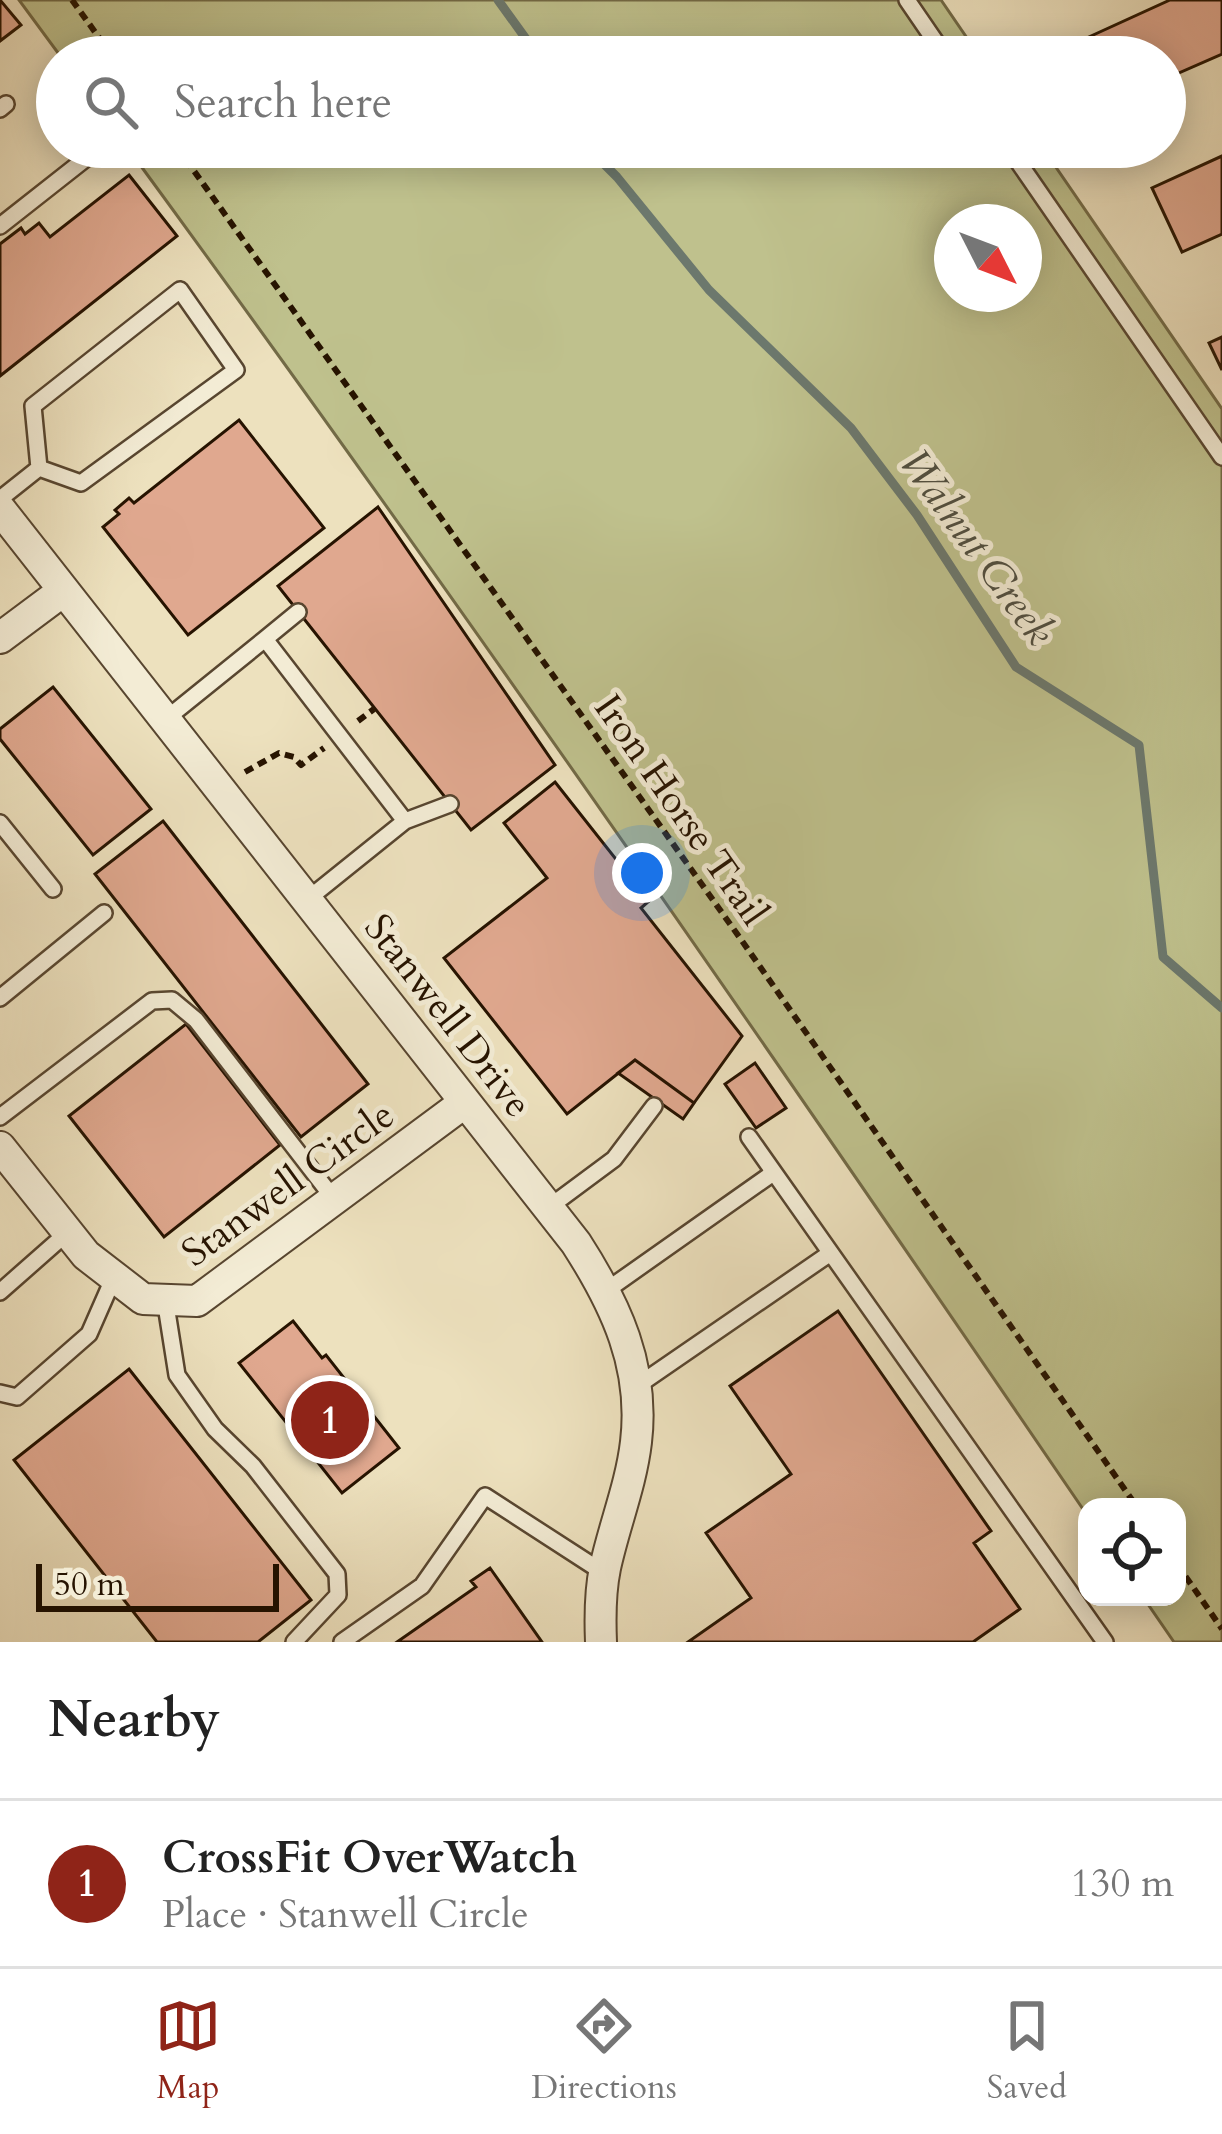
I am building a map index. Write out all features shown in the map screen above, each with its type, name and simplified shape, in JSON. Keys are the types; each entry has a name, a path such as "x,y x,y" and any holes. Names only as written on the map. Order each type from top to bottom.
{"street":[{"name":"Stanwell Drive","path":"0,508 548,1208 607,1290 625,1330 637,1386 636,1442 604,1573 601,1642"},
{"path":"0,638 63,591"},
{"name":"Stanwell Circle","path":"0,1147 86,1255 143,1299 197,1300 464,1102"}],"lane":[{"path":"907,0 932,36"},
{"path":"0,226 74,168"},
{"path":"1022,168 1222,457"},
{"path":"180,290 236,370 81,483 39,468 33,406 180,290"},
{"path":"0,499 39,468"},
{"path":"166,718 298,612"},
{"path":"265,639 405,821"},
{"path":"308,899 405,821 450,804"},
{"path":"0,824 53,889"},
{"path":"0,998 104,913"},
{"path":"0,1118 152,1001 172,1000 196,1020 334,1199"},
{"path":"548,1208 614,1159 654,1106"},
{"path":"749,1137 1100,1636 1079,1642"},
{"path":"607,1290 773,1173"},
{"path":"0,1292 68,1232"},
{"path":"637,1386 830,1254"},
{"path":"0,1393 17,1397 89,1334 115,1277"},
{"path":"165,1299 177,1375 215,1429 253,1466 337,1574 338,1595 294,1642"},
{"path":"342,1642 422,1586 485,1496 604,1573"}],"path":[{"path":"72,0 98,36"},
{"name":"Iron Horse Trail","path":"192,168 1131,1498"},
{"path":"221,790 270,755 285,752 301,765 374,709"},
{"path":"1186,1577 1222,1629"}],"green space":[{"path":"19,0 941,0 966,36 46,36"},
{"path":"142,168 1056,168 1222,409 1222,1642 1174,1642 1149,1606 1186,1606 1186,1498 1078,1498 1078,1502 613,827"}],"building":[{"path":"0,0 21,25 0,41"},
{"path":"1170,0 1222,0 1222,54 1186,70 1186,36 1091,36"},
{"path":"1222,156 1222,234 1182,252 1152,188"},
{"path":"129,175 177,236 0,376 0,244 21,228 25,234 39,223 50,237"},
{"path":"1222,337 1222,370 1209,343"},
{"path":"239,420 324,528 188,635 103,527 129,498 134,503"},
{"path":"378,507 555,765 471,830 278,586"},
{"path":"53,687 151,809 93,855 0,739 0,729"},
{"path":"555,782 649,901 641,908 742,1036 694,1103 635,1060 567,1114 444,958 547,878 504,823"},
{"path":"163,821 368,1084 301,1137 95,874"},
{"path":"186,1024 280,1145 164,1237 69,1116"},
{"path":"635,1060 694,1103 683,1119 618,1073"},
{"path":"755,1063 786,1108 756,1128 725,1084"},
{"path":"838,1311 991,1531 974,1543 1020,1609 973,1642 688,1642 751,1598 706,1533 791,1474 730,1386"},
{"path":"293,1321 399,1448 342,1493 239,1363"},
{"path":"129,1369 311,1600 258,1642 157,1642 14,1460"},
{"path":"490,1568 542,1642 397,1642 476,1587 471,1581"}],"waterway":[{"name":"Walnut Creek","path":"498,0 524,36"},
{"name":"Walnut Creek","path":"608,168 709,290 851,428 917,515 1016,667 1139,745 1163,957 1222,1008"}],"place":[{"name":"CrossFit OverWatch","path":"330,1420"}]}
